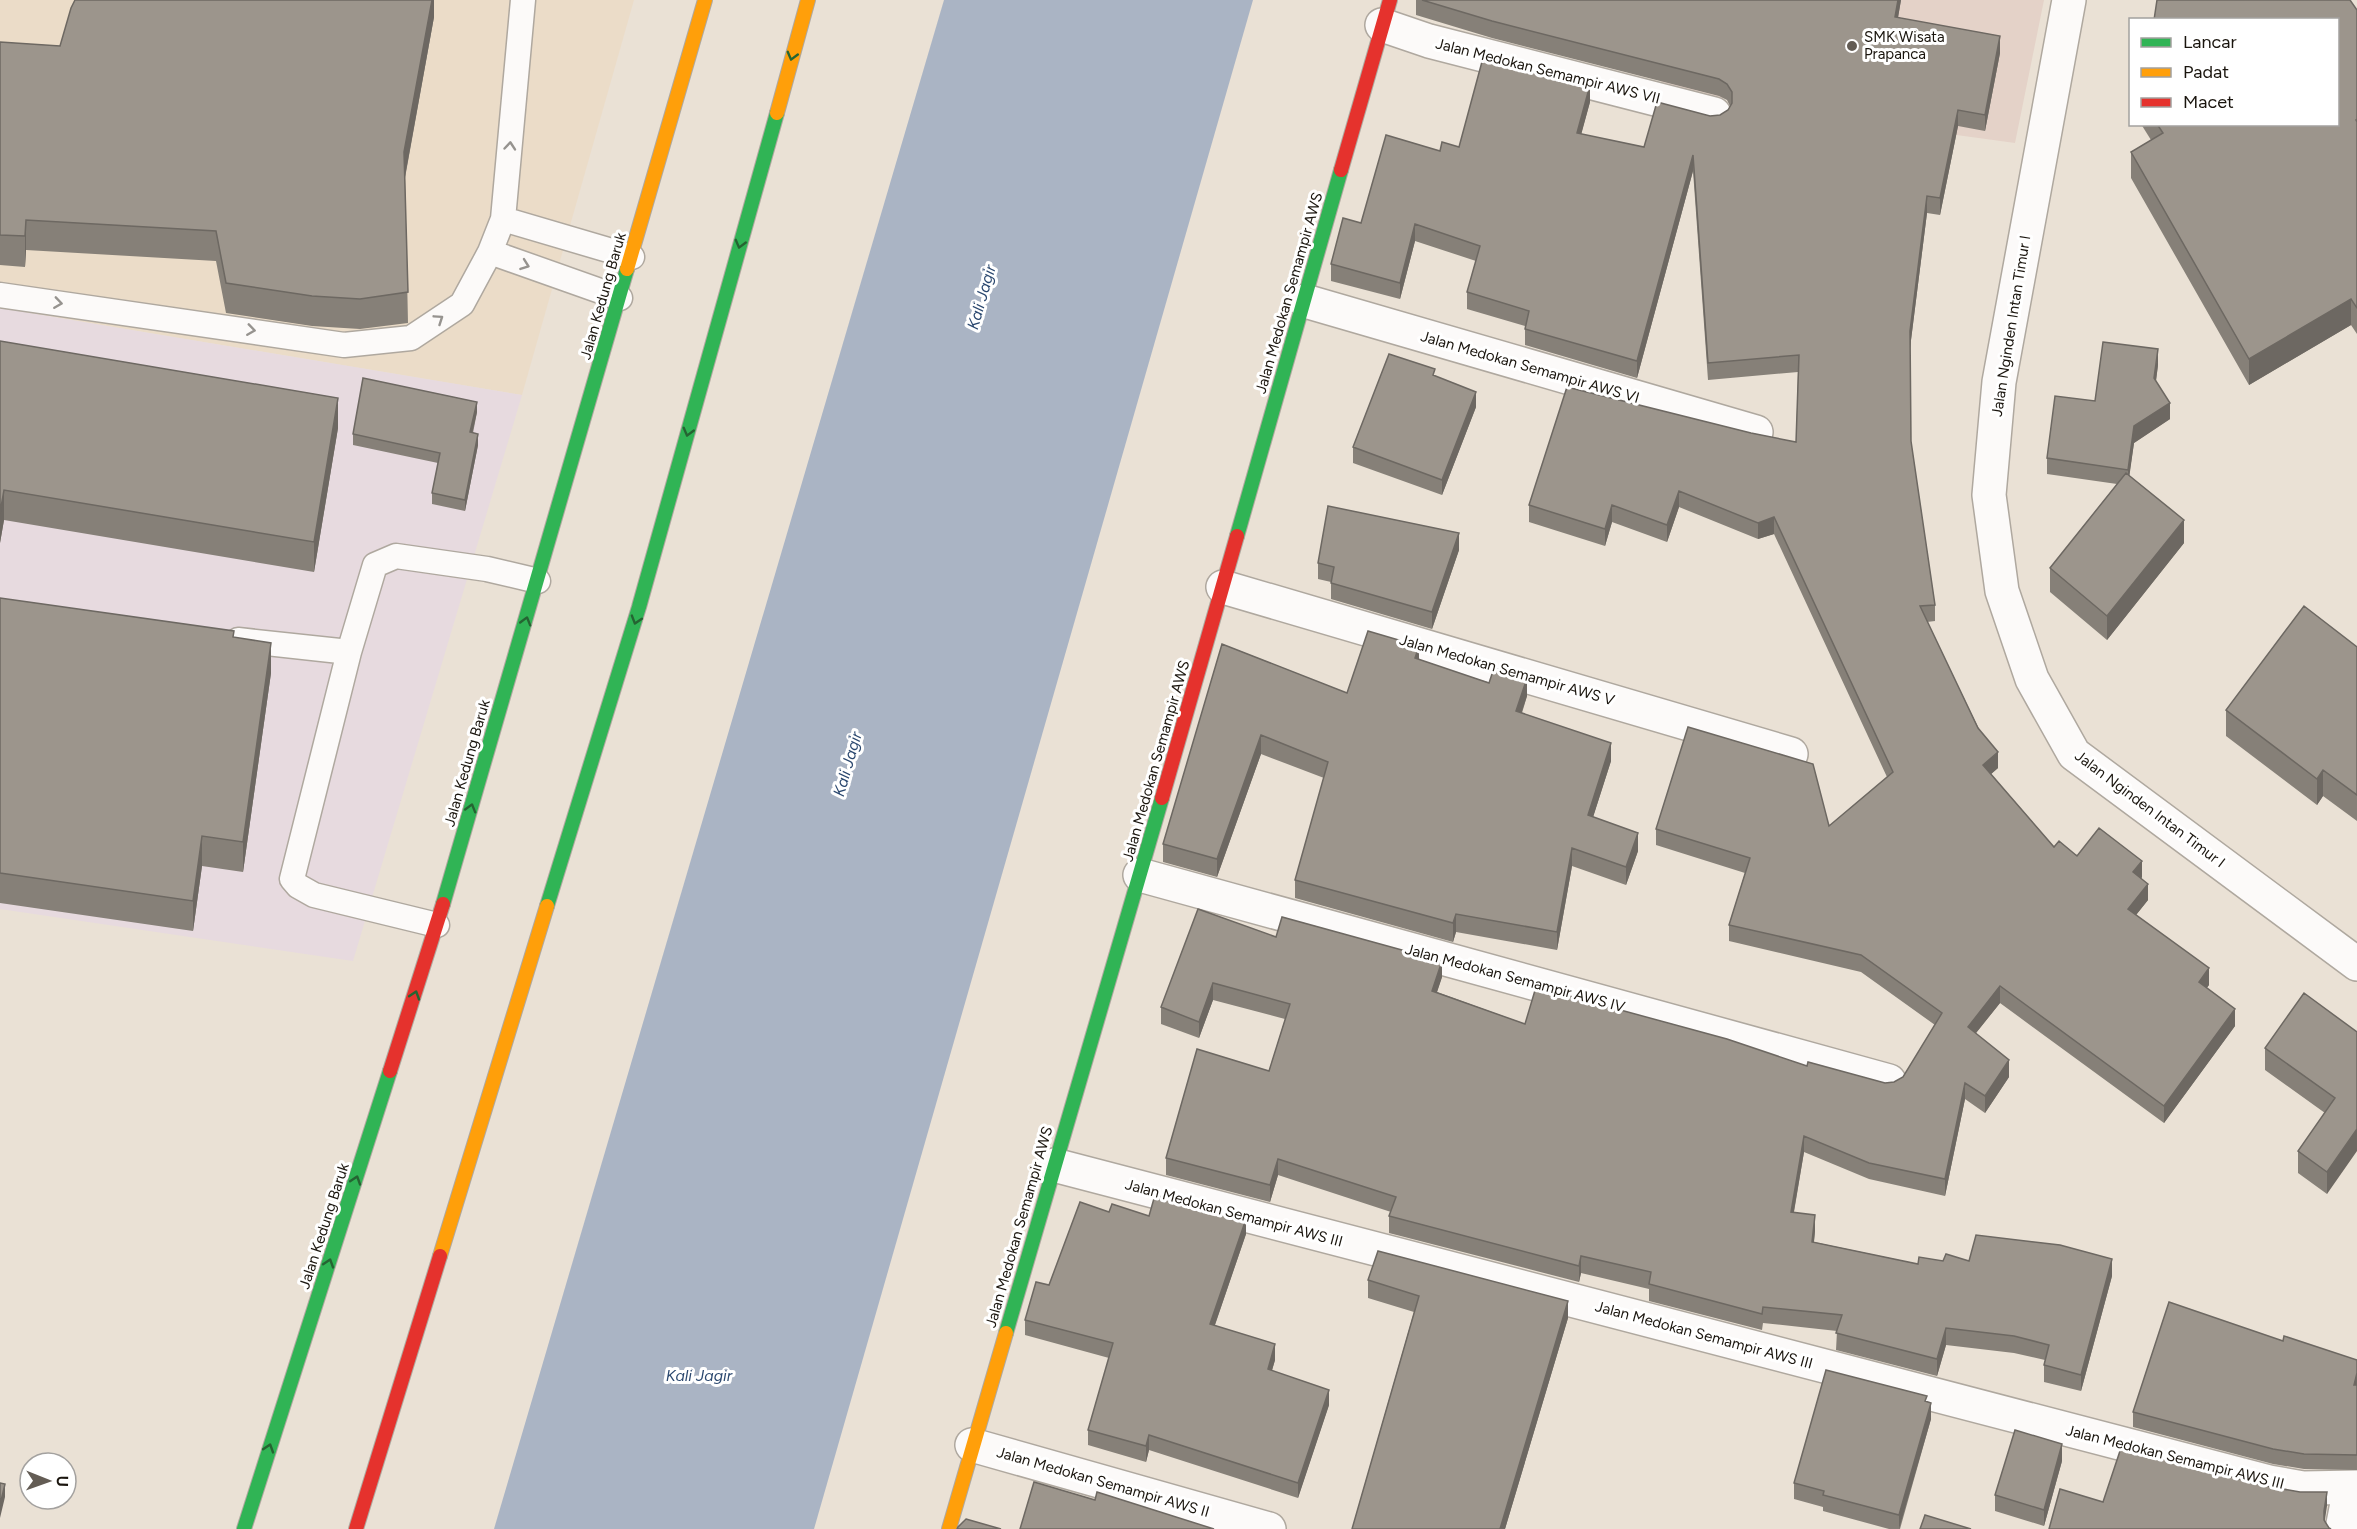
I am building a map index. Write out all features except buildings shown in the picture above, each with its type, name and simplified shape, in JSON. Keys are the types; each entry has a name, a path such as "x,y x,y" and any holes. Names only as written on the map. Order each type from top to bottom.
{"main road":[{"name":"Jalan Kedung Baruk","path":"243,1529 437,925 705,0"},
{"path":"356,1529 639,608 807,0"},
{"name":"Jalan Medokan Semampir AWS","path":"949,1529 1223,587 1386,12"}],"street":[{"name":"Jalan Nginden Intan Timur I","path":"2069,0 1999,382 1989,495 2002,591 2032,680 2074,754 2357,964"},
{"name":"Jalan Medokan Semampir AWS VII","path":"1386,12 1429,41 1714,114"},
{"name":"Jalan Medokan Semampir AWS VI","path":"1305,301 1756,432"},
{"name":"Jalan Medokan Semampir AWS V","path":"1223,587 1791,754"},
{"name":"Jalan Medokan Semampir AWS IV","path":"1140,875 1889,1081"},
{"name":"Jalan Medokan Semampir AWS III","path":"1054,1165 2269,1482 2303,1488 2354,1487"},
{"name":"Jalan Medokan Semampir AWS II","path":"972,1445 1269,1529"},
{"path":"2342,1529 2354,1487"}],"lane":[{"path":"0,295 344,345 411,338 462,304 490,252 503,219 523,0"},
{"path":"503,219 632,257"},
{"path":"490,252 620,298"},
{"path":"437,925 314,895 298,886 292,879 349,652 375,565 385,558 396,556 487,569 538,581"},
{"path":"221,639 349,652"}],"shaded area":[{"path":"0,0 634,0 522,395 0,308"},
{"name":"SMK Wisata Prapanca","path":"1680,0 2044,0 2015,143 1942,133 1724,87 1723,105 1659,90"},
{"path":"0,308 522,395 353,961 0,909"}],"water":[{"name":"Kali Jagir","path":"944,0 1253,0 814,1529 494,1529"}],"traffic: fast":[{"path":"547,906 639,607 777,113"},
{"path":"1237,536 1341,170"},
{"path":"443,904 627,269"},
{"path":"1006,1333 1162,798"},
{"path":"244,1529 390,1071"}],"traffic: slow":[{"path":"627,269 705,0"},
{"path":"777,113 808,0"},
{"path":"440,1256 547,906"},
{"path":"949,1529 1006,1333"}],"traffic: jam":[{"path":"1341,170 1390,0"},
{"path":"1162,798 1237,536"},
{"path":"390,1071 443,904"},
{"path":"356,1529 440,1256"}],"place":[{"name":"SMK Wisata Prapanca","path":"1852,46"}]}
